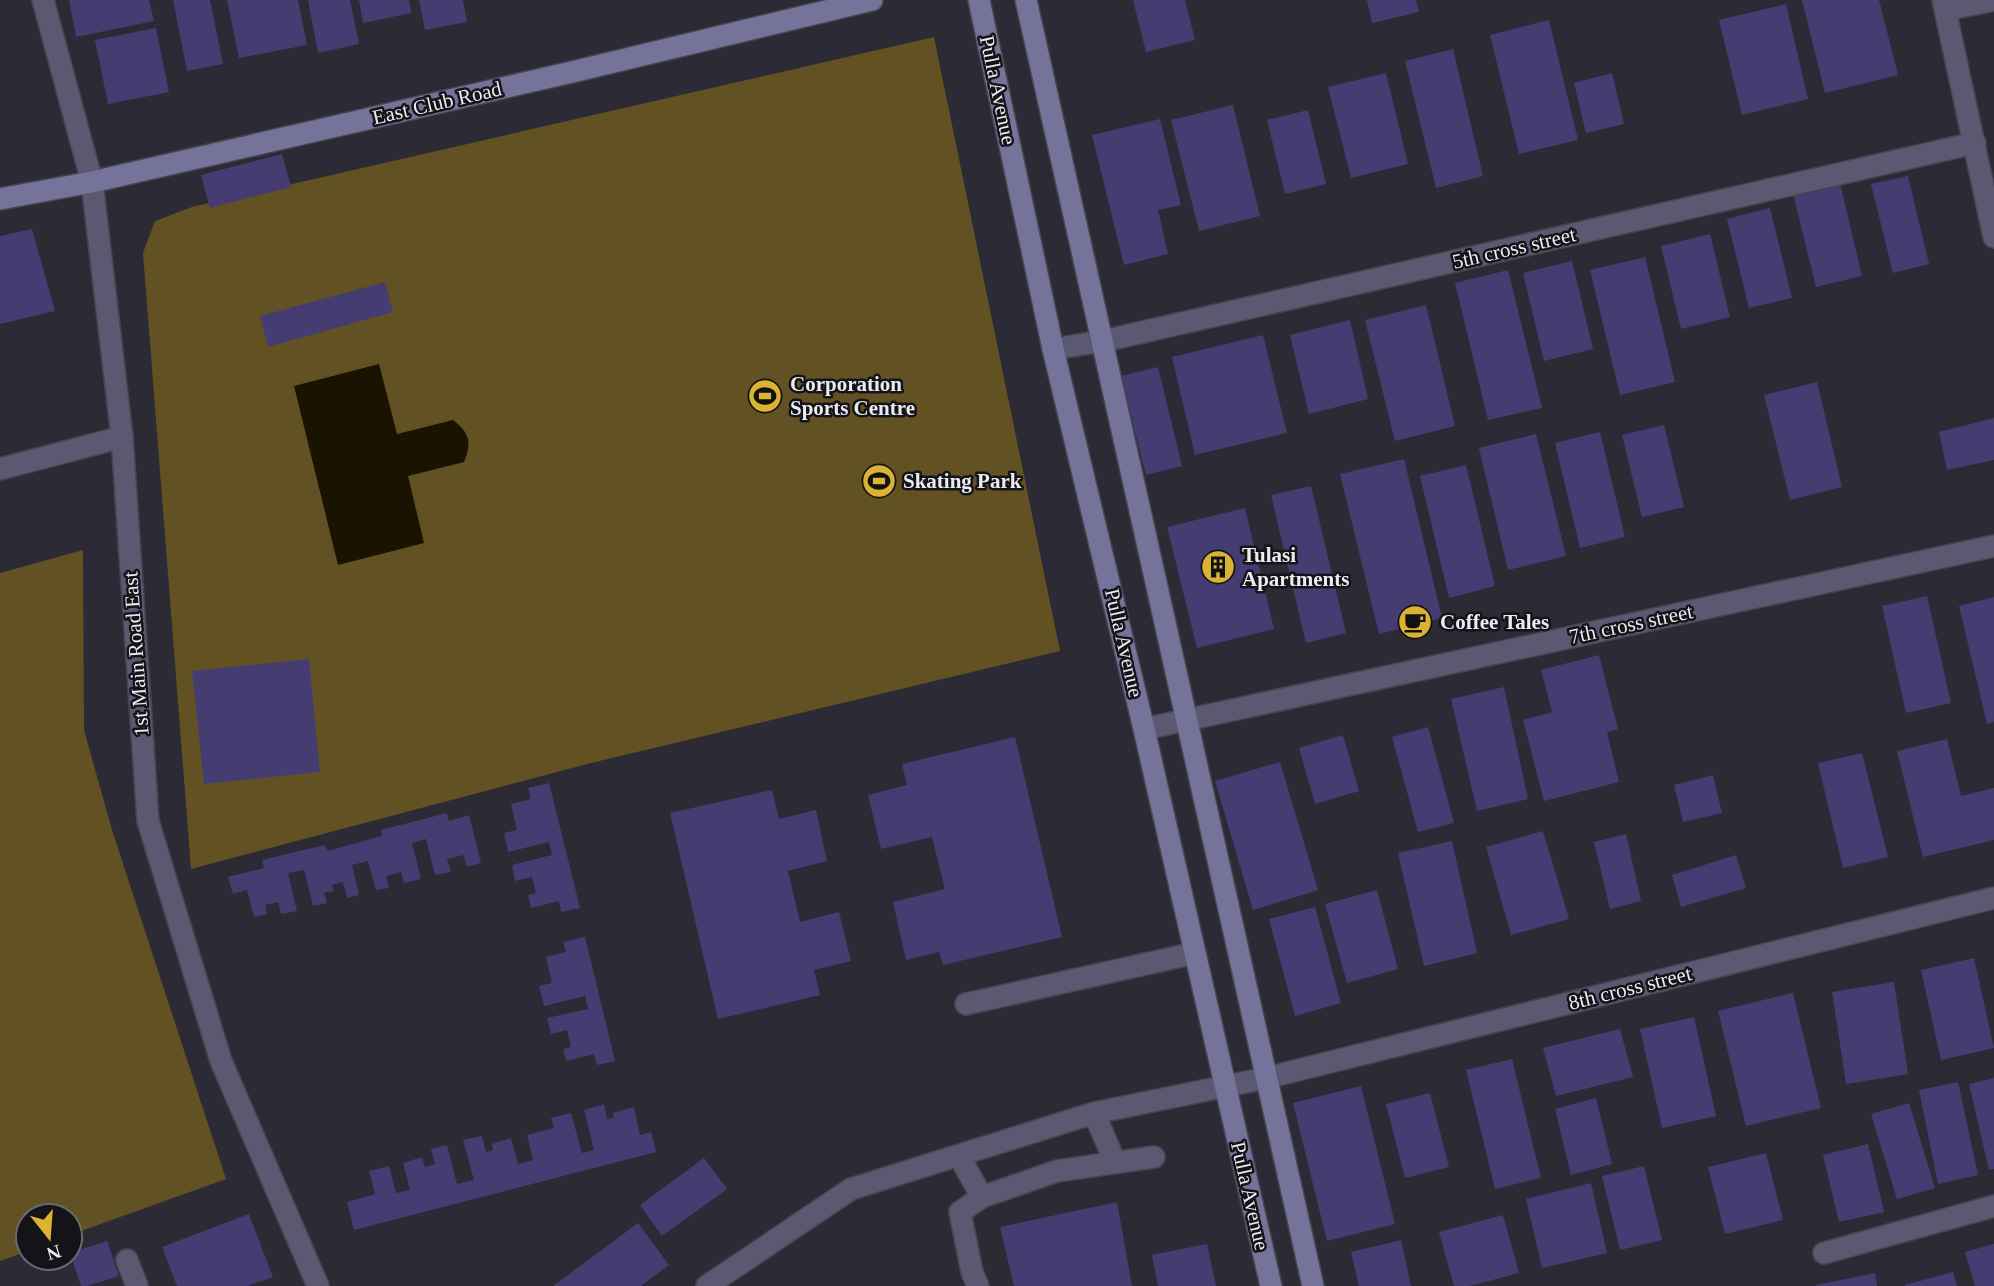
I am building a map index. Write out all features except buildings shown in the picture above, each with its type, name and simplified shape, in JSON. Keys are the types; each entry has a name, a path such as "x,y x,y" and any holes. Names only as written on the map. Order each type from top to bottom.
{"street":[{"name":"1st Main Road East","path":"43,0 92,182 122,437 148,821 221,1061 318,1286"},
{"name":"East Club Road","path":"0,199 92,182 872,0"},
{"name":"Pulla Avenue","path":"979,0 1054,349 1144,729 1270,1286"},
{"name":"Pulla Avenue","path":"1026,0 1313,1286"},
{"path":"1994,0 1944,5 1994,237"},
{"name":"5th cross street","path":"1054,349 1103,341 1975,143"},
{"path":"0,469 122,437"},
{"name":"7th cross street","path":"1144,729 1994,546"},
{"name":"8th cross street","path":"706,1286 850,1189 1094,1113 1266,1078 1994,898"},
{"path":"966,1004 1195,953"},
{"path":"1094,1113 1115,1162"},
{"path":"959,1156 982,1197"},
{"path":"978,1286 972,1272 960,1212 982,1197 1057,1171 1154,1157"},
{"path":"1824,1253 1994,1206"},
{"path":"127,1260 137,1286"}],"shaded area":[{"path":"934,37 1060,651 591,763 191,869 143,253 155,221 192,207"},
{"path":"379,364 397,434 453,420 466,434 468,449 464,462 408,476 424,543 338,565 294,386"},
{"path":"83,550 84,730 112,830 226,1179 84,1230 84,1202 14,1202 14,1256 0,1261 0,573"}],"place":[{"name":"Corporation Sports Centre","path":"765,396"},
{"name":"Skating Park","path":"879,481"},
{"name":"Tulasi Apartments","path":"1218,567"},
{"name":"Coffee Tales","path":"1415,622"}]}
